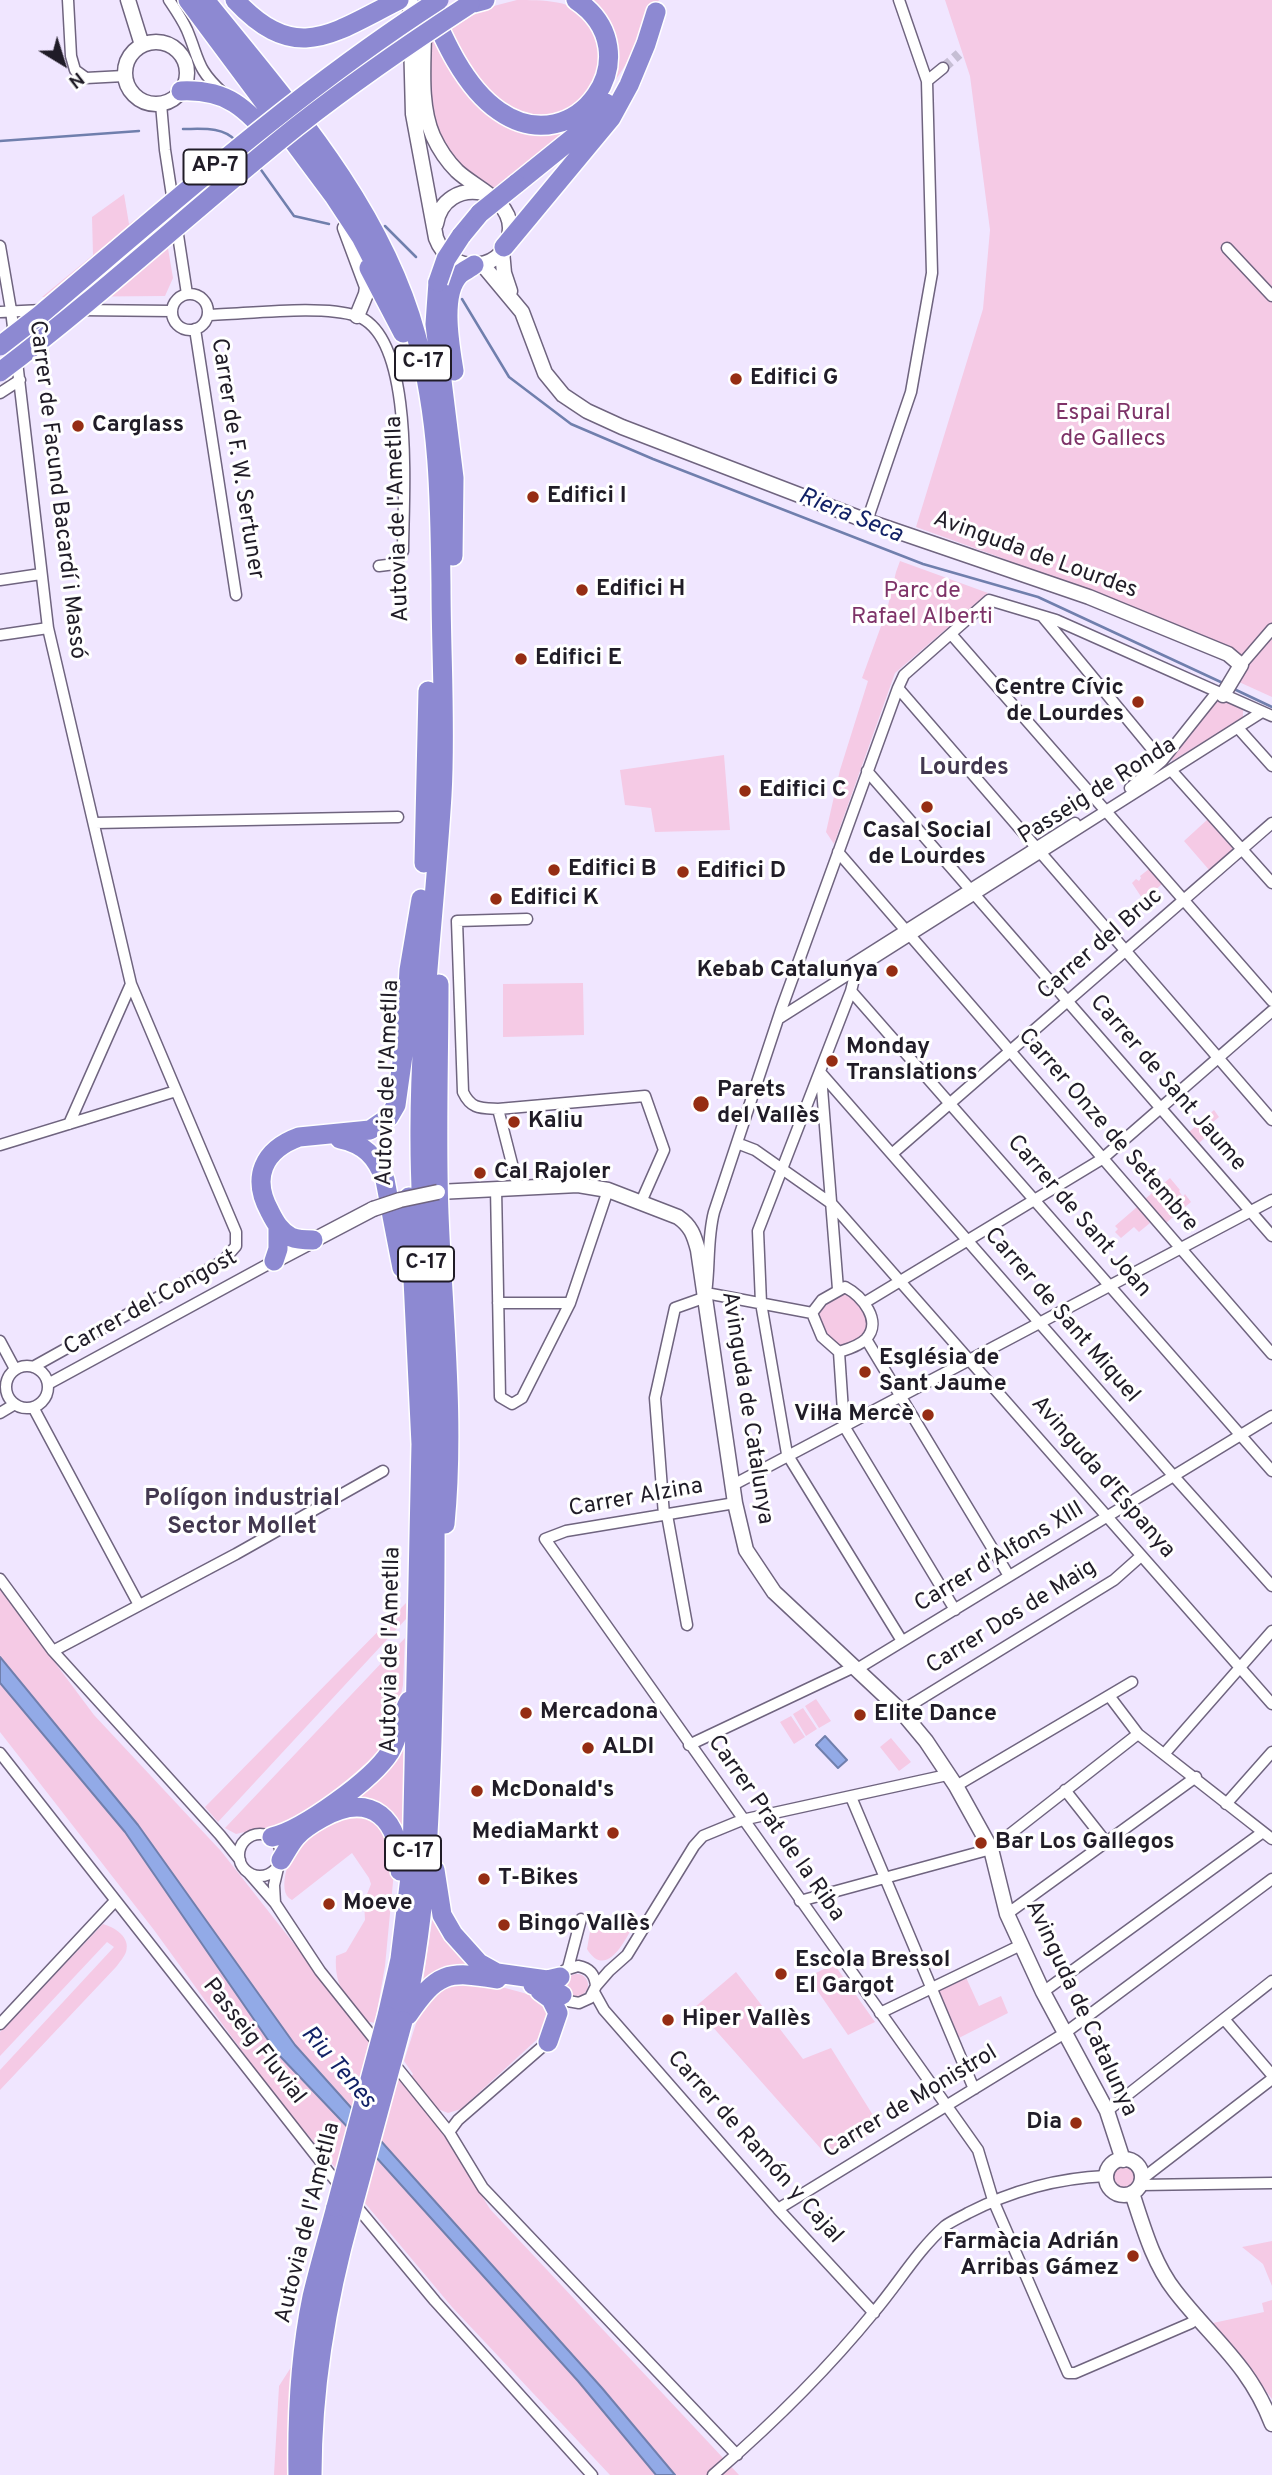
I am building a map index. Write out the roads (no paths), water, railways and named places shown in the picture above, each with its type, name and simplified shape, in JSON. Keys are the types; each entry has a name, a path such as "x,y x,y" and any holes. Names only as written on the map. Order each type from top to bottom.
{"highway":[{"name":"Autovia de l'Ametlla","path":"188,0 347,215 382,278 403,333 416,389 425,461 429,669 428,899 420,1141 433,1406 435,1630 429,1844 420,1935 343,2210 312,2298 303,2358 298,2475"},
{"name":"Autovia de l'Ametlla","path":"205,0 312,135 345,181 379,241 415,330 432,404 438,457 442,789 428,899 407,1145 421,1444 412,1861 395,2019"},
{"path":"235,0 259,23 272,31 296,38 317,38 349,26 399,0"},
{"path":"426,0 461,66 484,97 509,117 529,124 547,125 567,120 586,108 601,90 605,79 608,57 605,37 596,18 576,0"},
{"name":"AP-7","path":"0,346 299,98 439,0"},
{"name":"AP-7","path":"0,372 296,127 359,79 478,1"},
{"path":"442,789 447,755 454,507 450,439 436,334 435,300 438,282 453,247 468,226 573,138 602,108 624,73 659,6"},
{"path":"503,249 611,118 629,85 659,6"},
{"path":"181,91 205,90 233,102 260,125 345,228 403,333"},
{"path":"454,507 460,474 460,429 448,316 455,282 460,274 478,265"},
{"path":"313,1240 282,1243 264,1203 262,1171 265,1162 281,1144 299,1137 370,1130 389,1117 396,1105 405,1041 409,970 428,899"},
{"path":"428,899 437,913 438,1192 449,1428 440,1605 435,1630"},
{"path":"328,1136 364,1147 381,1168 400,1255 408,1324 417,1357"},
{"path":"272,1837 291,1831 373,1773 398,1737 406,1706 416,1688"},
{"path":"280,1864 295,1839 304,1830 341,1809 359,1807 380,1814 392,1827 399,1846 400,1959"},
{"path":"429,1844 442,1915 471,1956 497,1973 547,1980 576,1990"},
{"path":"395,2019 430,1986 441,1978 454,1975 476,1975 576,1990"},
{"path":"523,1983 544,1993 558,2010 558,2018 548,2042"},
{"name":"Autovia de l'Ametlla","path":"312,2475 319,2362 343,2210"},
{"path":"292,2475 298,2437"}],"street":[{"path":"68,0 71,56 75,70 86,78 124,76"},
{"path":"128,0 142,45"},
{"path":"169,0 186,29 197,63 206,77 233,102"},
{"path":"410,0 413,114 438,243 448,257 458,262 478,265 493,259 503,249 510,228 500,203 483,193 450,164 432,133 424,91 426,0"},
{"path":"867,521 911,392 932,274 927,81 899,0"},
{"path":"160,42 176,50 182,57 187,74 176,97 161,104 150,104 132,95 124,76 126,63 132,52 142,45 160,42"},
{"path":"927,81 943,68"},
{"path":"161,104 164,142 187,294"},
{"path":"435,227 438,214 451,198 463,192 483,193"},
{"path":"345,228 366,287 358,316"},
{"name":"Carrer de Facund Bacardí i Massó","path":"0,246 6,311 19,380 48,628 131,984 236,1232 236,1246 223,1261 33,1367"},
{"path":"1227,248 1272,296"},
{"name":"Avinguda de Lourdes","path":"503,249 508,287 529,327 545,373 563,395 587,411 867,521 1088,597 1228,654 1241,664"},
{"name":"Avinguda de Lourdes","path":"478,265 517,305"},
{"path":"187,294 203,299 208,307 208,315 201,327 187,330 179,326 172,311 177,300 187,294"},
{"path":"208,315 330,310 358,316 369,323 387,346 392,359 403,428 403,551 395,564 379,566"},
{"path":"6,311 172,311"},
{"name":"Carrer de F. W. Sertuner","path":"195,329 236,595"},
{"path":"0,393 19,380"},
{"path":"0,580 41,575"},
{"path":"706,1295 708,1237 713,1212 779,1015 904,675 989,600 1056,620 1267,714"},
{"path":"1043,617 1162,761"},
{"path":"0,635 48,628"},
{"path":"1220,693 1272,629"},
{"path":"951,634 1272,1001"},
{"path":"898,688 1272,1120"},
{"name":"Passeig de Ronda","path":"1104,809 1162,761 1220,693"},
{"name":"Passeig de Ronda","path":"779,1015 1104,809 1238,728 1267,714"},
{"path":"1238,728 1272,766"},
{"path":"1171,770 1272,883"},
{"name":"Carrer de Sant Jaume","path":"867,771 1272,1236"},
{"path":"95,822 398,817"},
{"name":"Carrer del Bruc","path":"894,1153 1272,823"},
{"name":"Carrer Onze de Setembre","path":"838,852 1272,1354"},
{"path":"527,919 457,921 463,1091 468,1102 479,1108 498,1109 645,1096 664,1150 645,1203"},
{"path":"854,967 851,991 758,1231 761,1303 787,1454 902,1641"},
{"path":"69,1125 131,984"},
{"name":"Carrer de Sant Joan","path":"851,991 1272,1471"},
{"path":"864,1303 1102,1158 1272,1012"},
{"path":"820,1072 838,1289"},
{"name":"Carrer de Sant Miquel","path":"820,1072 1272,1586"},
{"path":"0,1144 176,1091"},
{"path":"498,1109 518,1187"},
{"name":"Avinguda d'Espanya","path":"742,1145 755,1150 832,1203 1272,1704"},
{"name":"Avinguda de Catalunya","path":"313,1240 373,1209 400,1200 438,1192 496,1188 578,1185 608,1190 686,1222 693,1231 706,1295 735,1503 747,1550 774,1592 901,1711 926,1741 951,1780 991,1849 1007,1914 1043,1992 1107,2110 1123,2160"},
{"path":"496,1188 500,1397 512,1404 522,1398 570,1303 608,1190"},
{"path":"733,1485 787,1454 1272,1200"},
{"name":"Carrer del Congost","path":"48,1384 282,1243"},
{"path":"812,1313 822,1300 845,1287 856,1293 864,1303 872,1317 872,1325 866,1339 839,1352"},
{"path":"687,1625 666,1515 654,1398 675,1308 706,1295 812,1313"},
{"path":"498,1303 570,1303"},
{"path":"812,1313 822,1337 839,1352 844,1426 955,1610"},
{"path":"866,1339 1009,1576"},
{"path":"0,1341 15,1369"},
{"path":"33,1367 40,1370 48,1384 45,1398 33,1407 26,1408 15,1404 8,1396 6,1387 10,1374 15,1369 33,1367"},
{"path":"0,1413 15,1404"},
{"path":"33,1407 139,1605"},
{"name":"Carrer d'Alfons XIII","path":"690,1745 855,1668 1272,1416"},
{"path":"53,1651 383,1471"},
{"name":"Carrer Alzina","path":"545,1539 566,1531 735,1503"},
{"name":"Carrer Prat de la Riba","path":"545,1539 978,2150 993,2200 1069,2373 1075,2373 1191,2323 1198,2316"},
{"name":"Carrer Dos de Maig","path":"901,1711 1114,1580 1141,1556"},
{"path":"0,1579 53,1651 220,1835 275,1903 320,1971 449,2132 483,2188 737,2455"},
{"path":"1165,1753 1272,1631"},
{"path":"576,1990 609,1971 627,1955 694,1846 703,1836 742,1820 851,1797 951,1780 1110,1697 1132,1682"},
{"path":"1043,1992 1268,1835 1138,1734 1110,1697"},
{"path":"800,1901 991,1849 1138,1734"},
{"path":"1226,1804 1272,1752"},
{"name":"Passeig Fluvial","path":"0,1753 320,2163 435,2301 593,2475"},
{"path":"1007,1914 1196,1777"},
{"path":"1065,1790 1106,1842"},
{"path":"851,1797 974,2089"},
{"path":"220,1835 233,1839 259,1834 272,1837 280,1847 280,1864 274,1885 275,1903"},
{"path":"240,1860 240,1848 247,1838"},
{"path":"248,1872 264,1876 272,1873 280,1864"},
{"name":"Carrer de Monistrol","path":"778,2208 1065,2032 1272,1879"},
{"path":"0,2024 116,1901"},
{"path":"576,1990 576,1945 581,1919"},
{"path":"576,1945 587,1969 595,1979 576,1990"},
{"path":"880,2013 1021,1945"},
{"path":"587,1969 609,1971"},
{"path":"449,2132 458,2120 548,2042 566,2018 587,1969"},
{"path":"1107,2110 1272,1981"},
{"name":"Carrer de Ramón y Cajal","path":"576,1990 604,2010 874,2313"},
{"path":"1224,2019 1272,2077 1138,2186 1120,2195 1110,2188 1106,2176 1111,2165 1123,2160 1129,2160 1139,2167 1138,2186 1153,2252 1174,2290 1249,2377 1262,2398 1272,2424"},
{"path":"713,2475 812,2383 947,2224 993,2200 1016,2192 1080,2177 1106,2176"},
{"path":"1138,2186 1272,2183"}],"water":[{"path":"0,1657 138,1825 295,2045 602,2388 675,2475 656,2475 578,2381 375,2156 277,2053 125,1832 0,1683"},
{"path":"825,1736 847,1760 838,1768 816,1745"}],"waterway":[{"path":"183,129 218,131 236,141"},
{"path":"0,141 139,131"},
{"name":"Riera Seca","path":"259,167 294,216 329,224"},
{"name":"Riera Seca","path":"385,226 416,257"},
{"name":"Riera Seca","path":"462,299 509,377 571,424 653,459 923,564 1038,597 1225,684"},
{"name":"Riera Seca","path":"1234,689 1272,707"}],"tunnel":[{"path":"943,68 959,54"}],"place":[{"name":"Edifici G","path":"736,379"},
{"name":"Carglass","path":"78,426"},
{"name":"Edifici I","path":"533,497"},
{"name":"Edifici H","path":"582,590"},
{"name":"Edifici E","path":"521,659"},
{"name":"Centre Cívic de Lourdes","path":"1138,702"},
{"name":"Edifici C","path":"745,791"},
{"name":"Casal Social de Lourdes","path":"927,807"},
{"name":"Edifici B","path":"554,870"},
{"name":"Edifici D","path":"683,872"},
{"name":"Edifici K","path":"496,899"},
{"name":"Kebab Catalunya","path":"892,971"},
{"name":"Monday Translations","path":"832,1061"},
{"name":"Parets del Vallès","path":"701,1104"},
{"name":"Kaliu","path":"514,1122"},
{"name":"Cal Rajoler","path":"480,1173"},
{"name":"Església de Sant Jaume","path":"865,1372"},
{"name":"Vil·la Mercè","path":"928,1415"},
{"name":"Mercadona","path":"526,1713"},
{"name":"Elite Dance","path":"860,1715"},
{"name":"ALDI","path":"588,1748"},
{"name":"McDonald's","path":"477,1791"},
{"name":"MediaMarkt","path":"613,1833"},
{"name":"Bar Los Gallegos","path":"981,1843"},
{"name":"T-Bikes","path":"484,1879"},
{"name":"Moeve","path":"329,1904"},
{"name":"Bingo Vallès","path":"504,1925"},
{"name":"Escola Bressol El Gargot","path":"781,1974"},
{"name":"Hiper Vallès","path":"668,2020"},
{"name":"Dia","path":"1076,2123"},
{"name":"Farmàcia Adrián Arribas Gámez","path":"1133,2256"}],"district":[{"name":"Lourdes","path":"964,769"},
{"name":"Polígon industrial Sector Mollet","path":"242,1514"}],"park label":[{"name":"Espai Rural de Gallecs","path":"1113,427"},
{"name":"Parc de Rafael Alberti","path":"922,605"}],"water label":[{"name":"Riu Tenes","path":"337,2068"}]}
